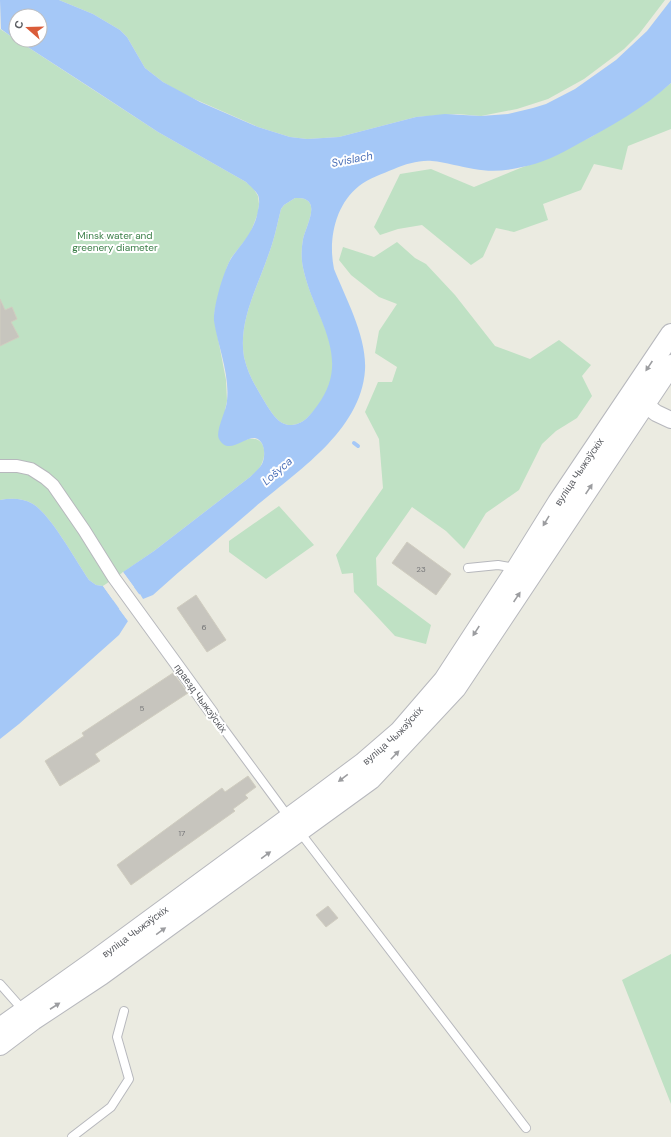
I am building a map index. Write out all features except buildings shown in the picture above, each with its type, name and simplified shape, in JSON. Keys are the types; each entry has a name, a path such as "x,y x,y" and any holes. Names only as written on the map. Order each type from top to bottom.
{"street":[{"name":"вуліца Чыжэўскіх","path":"638,399 671,334"},
{"name":"вуліца Чыжэўскіх","path":"0,1028 93,962 294,825 372,779 456,688 524,572 558,502 638,399 671,365"},
{"path":"638,399 656,413 671,420"},
{"name":"праезд Чыжэўскіх","path":"0,466 17,466 31,469 45,478 52,485 84,530 114,578 212,713"},
{"name":"вуліца Чыжэўскіх","path":"0,1045 33,1020 101,975 294,825"}],"lane":[{"path":"468,568 498,565 524,572"},
{"name":"праезд Чыжэўскіх","path":"212,713 294,825 526,1128"},
{"path":"0,984 24,1011"},
{"path":"72,1137 111,1107 129,1079 117,1037 124,1011"}],"green space":[{"path":"59,0 665,0 639,34 624,49 584,79 548,99 517,109 481,116 457,114 416,117 339,137 307,139 290,137 258,127 183,94 163,82 145,68 127,37 120,30 93,14"},
{"name":"Minsk water and greenery diameter","path":"0,29 8,34 8,48 29,48 158,132 246,182 253,188 258,196 258,213 250,234 231,258 227,267 215,309 214,318 226,380 227,401 225,410 245,440 256,439 262,444 264,448 264,458 259,469 250,477 154,551 103,586 96,585 89,580 48,518 33,504 13,499 0,500"},
{"path":"671,83 671,129 628,146 622,170 594,164 581,190 543,204 548,220 514,232 496,228 483,257 471,265 422,225 398,229 380,235 374,227 400,174 431,169 474,187 541,161 591,137 646,103"},
{"path":"295,198 304,199 309,202 311,207 311,213 302,243 302,264 309,289 329,338 333,371 328,388 318,406 304,421 287,425 273,415 253,382 244,357 243,344 246,318 272,245 281,209 284,205"},
{"path":"397,242 415,258 426,264 455,295 495,346 530,359 559,340 591,365 582,376 592,396 577,418 556,431 542,444 519,490 486,513 464,549 446,531 412,507 376,558 377,585 431,625 426,644 395,636 354,592 353,573 342,574 336,555 383,488 379,439 365,412 378,382 392,382 397,367 375,353 379,331 397,304 379,297 351,275 339,260 343,247 374,257"},
{"path":"279,506 314,545 266,579 229,552 229,541"},
{"path":"671,954 671,1104 622,980"}],"water":[{"path":"0,0 59,0 93,14 120,30 127,37 145,68 163,82 200,102 258,127 290,137 307,139 339,137 416,117 445,114 481,116 508,114 546,104 575,89 616,60 647,31 671,0 671,83 650,101 614,124 557,155 529,166 492,171 437,162 417,162 371,178 359,186 351,194 344,203 335,224 332,258 334,269 355,318 365,357 365,370 361,392 352,412 339,431 307,465 254,508 153,595 143,599 140,594 119,609 128,621 119,635 19,724 0,739 0,500 13,499 29,502 40,510 48,518 63,539 89,580 96,585 103,586 113,600 134,587 123,572 154,551 250,477 262,464 264,453 263,445 258,439 255,438 251,438 231,446 223,444 219,439 218,431 227,401 227,381 214,321 217,298 226,270 232,257 254,224 259,205 258,195 246,182 158,132 29,48 48,48 48,8 8,8 8,34 1,29","holes":["295,198 304,199 309,202 311,213 303,239 302,264 309,289 328,339 332,355 332,371 327,388 317,406 307,418 300,423 287,425 273,415 250,376 244,357 244,331 246,318 272,245 281,209 284,205"]}],"pier":[{"path":"123,572 144,601 142,601 139,597 122,609 130,620 128,621 103,586 105,585 114,597 131,586 122,573"}],"waterway":[{"path":"354,443 358,446"}],"water label":[{"name":"Svislach","path":"352,159"},
{"name":"Lošyca","path":"277,471"}]}
